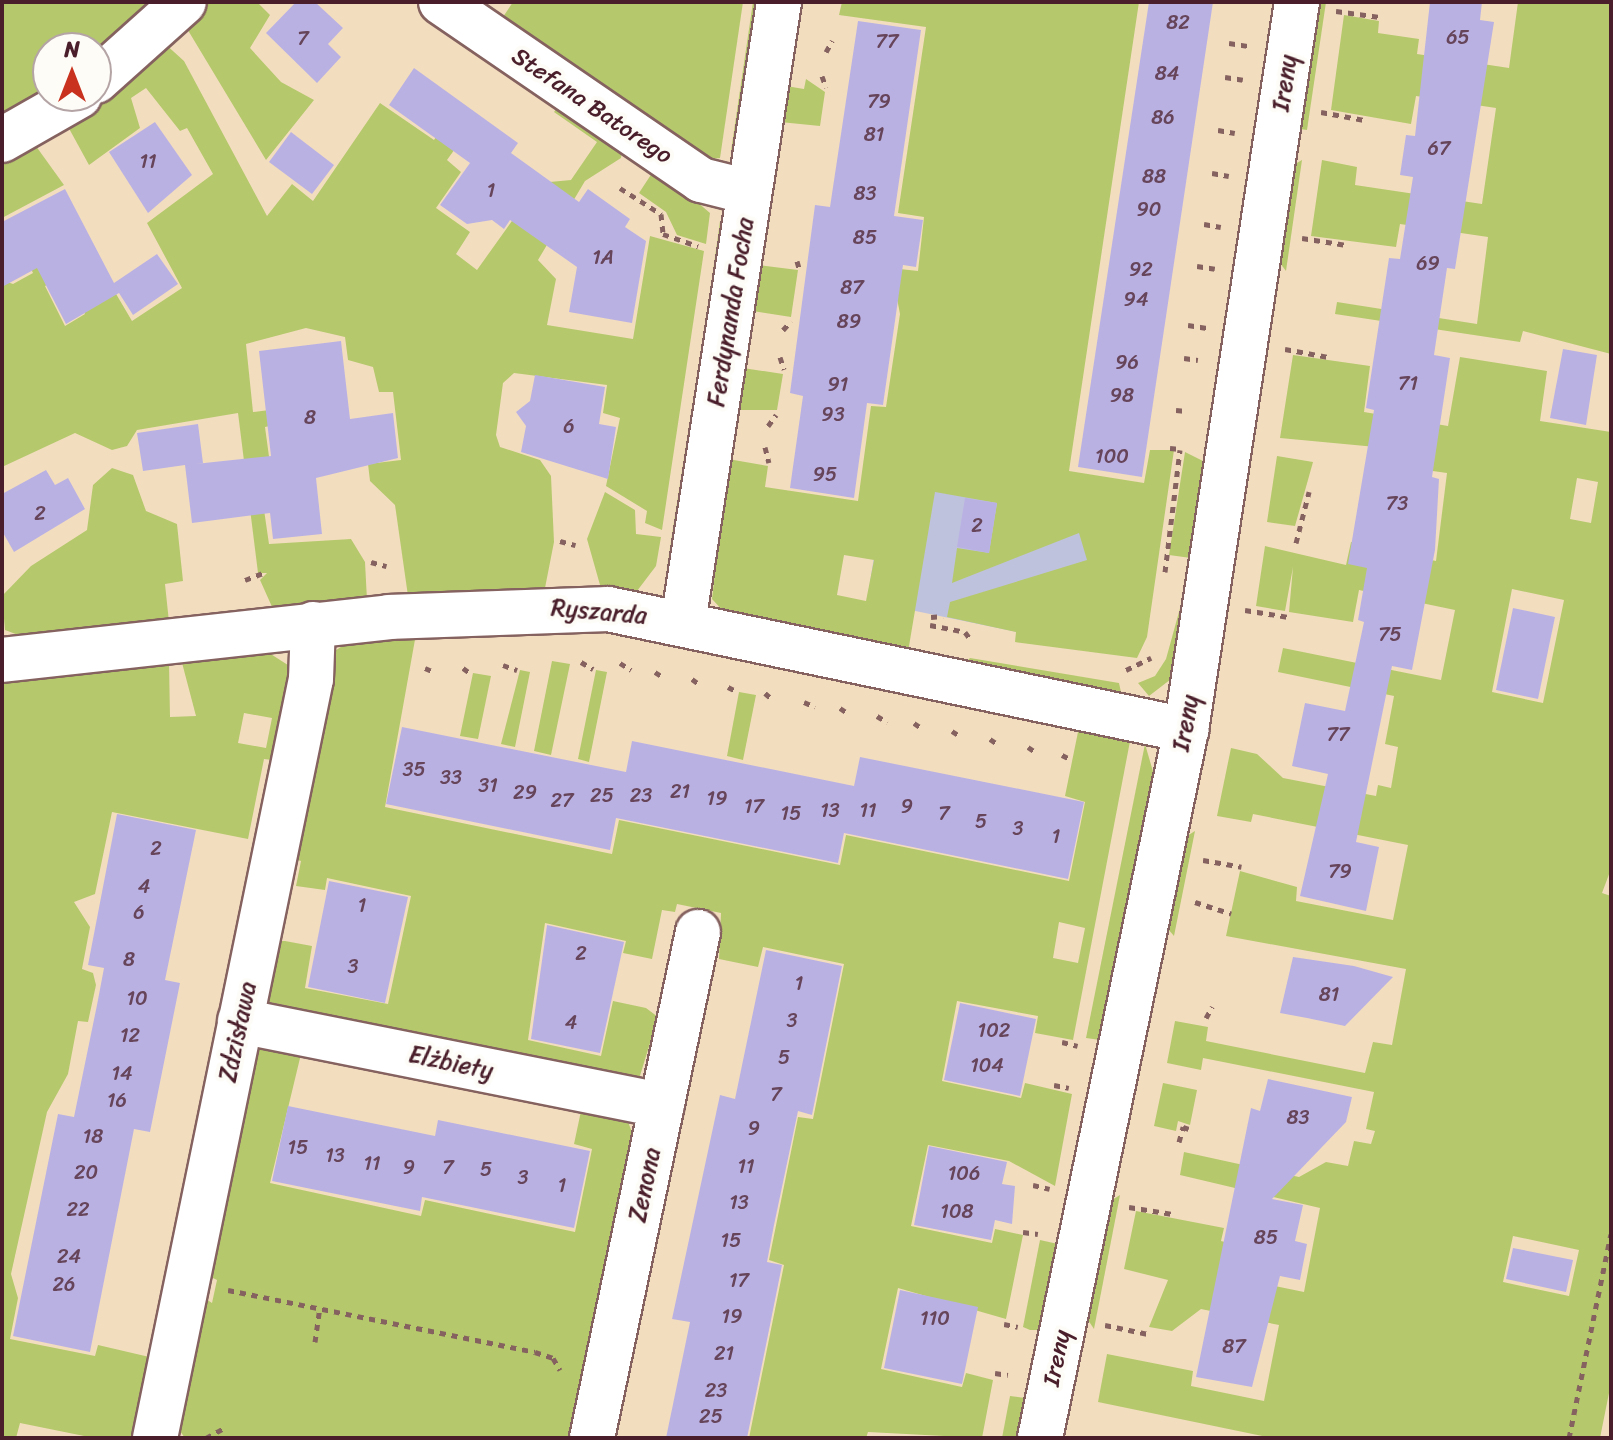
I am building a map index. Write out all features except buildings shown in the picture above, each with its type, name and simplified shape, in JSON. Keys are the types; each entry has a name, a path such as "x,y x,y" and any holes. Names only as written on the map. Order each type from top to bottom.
{"street":[{"path":"112,67 184,2"},
{"name":"Stefana Batorego","path":"441,2 701,180 749,192"},
{"name":"Ferdynanda Focha","path":"683,623 779,2"},
{"name":"Ireny","path":"1040,1438 1186,730 1316,6"},
{"path":"2,140 51,112"},
{"name":"Ryszarda","path":"2,660 313,624 550,607 683,623 1186,730"},
{"name":"Zdzisława","path":"155,1438 311,679 313,624"},
{"name":"Zenona","path":"592,1438 698,932"},
{"name":"Elżbiety","path":"240,1021 662,1105"}],"path":[{"path":"1316,6 1380,17"},
{"path":"826,52 832,41"},
{"path":"822,76 826,87"},
{"path":"1320,112 1364,120"},
{"path":"620,188 661,214 663,234 689,245"},
{"path":"1301,238 1346,245"},
{"path":"783,330 791,321"},
{"path":"1284,349 1328,357"},
{"path":"780,357 784,369"},
{"path":"1176,410 1186,411"},
{"path":"768,426 776,415"},
{"path":"765,447 769,463"},
{"path":"1169,583 1163,565 1180,450 1170,448"},
{"path":"1296,543 1309,492"},
{"path":"560,541 575,545"},
{"path":"371,562 386,566"},
{"path":"245,580 263,573"},
{"path":"1244,610 1288,617"},
{"path":"931,617 943,616"},
{"path":"930,625 965,632 974,645"},
{"path":"1112,670 1142,669 1154,650"},
{"path":"581,662 593,669"},
{"path":"620,663 631,670"},
{"path":"503,665 517,670"},
{"path":"425,668 434,672"},
{"path":"463,668 470,673"},
{"path":"655,672 663,677"},
{"path":"692,679 699,684"},
{"path":"728,687 736,691"},
{"path":"765,693 772,699"},
{"path":"804,702 815,707"},
{"path":"840,708 849,714"},
{"path":"877,716 887,722"},
{"path":"914,723 923,729"},
{"path":"952,731 960,736"},
{"path":"990,739 999,745"},
{"path":"1028,747 1037,753"},
{"path":"1062,755 1070,759"},
{"path":"1199,859 1241,867"},
{"path":"1190,901 1231,914"},
{"path":"1206,1018 1212,1007"},
{"path":"1179,1142 1183,1127 1189,1129"},
{"path":"1128,1207 1172,1214"},
{"path":"1023,1232 1039,1235"},
{"path":"1569,1438 1611,1234"},
{"path":"220,1304 223,1289 547,1356 559,1366 558,1379"},
{"path":"315,1342 320,1308"},
{"path":"1004,1324 1018,1327"},
{"path":"1104,1324 1148,1334"},
{"path":"995,1373 1008,1375"},
{"path":"206,1438 224,1428"}],"shaded area":[{"path":"890,456 1159,512 1017,632 867,601"}],"green space":[{"path":"2,2 158,2 112,44 112,32 32,32 32,105 2,122"},
{"path":"206,2 257,2 270,15 250,48 281,82 314,100 266,160 183,22"},
{"path":"513,2 743,2 720,158 700,160 499,23"},
{"path":"753,2 761,2 738,146 731,151"},
{"path":"842,2 1139,2 1069,471 1144,483 1150,450 1174,450 1147,637 1137,658 1015,642 1016,632 947,617 950,602 1087,560 1079,533 952,583 957,548 989,553 997,503 935,492 908,652 725,613 712,599 728,459 768,466 765,487 858,501 871,406 886,407 900,314 891,268 918,271 924,217 898,213 926,27 839,15","holes":["844,555 874,560 866,601 837,595"]},
{"path":"1319,2 1326,2 1307,130 1300,129"},
{"path":"1518,2 1611,2 1611,354 1523,331 1520,342 1335,314 1337,302 1477,324 1488,237 1400,224 1396,247 1311,236 1322,160 1357,167 1355,185 1482,204 1496,108 1416,96 1411,124 1331,110 1344,15 1379,21 1378,33 1419,39 1417,54 1509,68"},
{"path":"163,42 184,61 267,216 292,184 313,201 380,103 434,140 458,105 477,118 447,160 461,172 436,208 470,232 456,254 477,270 539,183 571,180 597,142 554,112 561,102 623,143 621,158 585,181 538,260 556,279 547,325 633,339 650,236 704,251 662,530 645,523 647,511 606,486 620,418 603,413 607,385 514,373 503,383 496,435 500,447 540,460 551,476 554,542 545,588 408,596 395,505 370,481 368,464 401,460 393,392 379,392 373,367 348,360 345,337 306,328 246,344 253,412 277,409 279,424 265,427 273,486 261,489 269,544 351,539 365,562 367,600 273,609 260,580 267,573 258,573 238,413 137,430 127,446 112,450 75,433 2,467 2,280 13,284 33,273 23,252 109,282 132,321 182,288 147,223 213,174 187,128 180,131 146,88 131,98 140,128 89,165 66,123 79,112 112,112 112,85","holes":["65,275 85,314 65,326 45,286"]},
{"path":"806,79 825,92 820,126 780,122 786,86 804,89"},
{"path":"33,142 64,185 2,218 2,157"},
{"path":"1302,160 1286,271 1280,263 1295,164"},
{"path":"656,167 710,213 706,244 677,235 666,212 639,193"},
{"path":"720,221 723,229 665,579 709,300"},
{"path":"759,265 798,270 791,317 752,311"},
{"path":"1293,355 1370,366 1364,412 1448,426 1460,357 1547,371 1540,421 1611,432 1611,869 1602,893 1611,896 1611,1383 1600,1438 1272,1438 1098,1402 1107,1354 1193,1371 1191,1386 1264,1401 1279,1325 1201,1309 1172,1331 1149,1327 1168,1280 1124,1269 1136,1211 1224,1228 1221,1241 1232,1244 1226,1276 1304,1292 1320,1208 1180,1175 1184,1152 1299,1177 1326,1162 1348,1166 1354,1141 1371,1144 1375,1131 1366,1129 1374,1092 1203,1058 1201,1070 1167,1063 1175,1021 1208,1027 1206,1041 1365,1073 1373,1042 1392,1045 1406,969 1226,936 1240,871 1297,887 1296,901 1393,920 1408,845 1253,814 1251,822 1217,816 1231,748 1257,754 1283,778 1376,796 1378,785 1391,788 1398,747 1385,744 1394,696 1278,672 1283,648 1441,680 1455,610 1359,590 1353,622 1289,612 1293,567 1285,611 1256,606 1265,546 1346,565 1351,542 1436,561 1447,473 1375,463 1376,447 1280,438","holes":["1577,478 1598,482 1591,523 1570,519","1512,589 1564,600 1543,703 1492,692","1513,1236 1579,1250 1569,1296 1503,1282"]},
{"path":"743,368 783,374 777,410 736,410"},
{"path":"1185,452 1207,463 1191,558 1169,555"},
{"path":"1277,456 1313,462 1295,526 1267,522"},
{"path":"112,468 133,475 146,511 177,524 183,581 165,584 169,622 21,636 5,630 2,596 31,566 87,530 93,485"},
{"path":"605,492 635,510 636,534 661,537 656,566 637,591 602,592 587,539"},
{"path":"1182,601 1175,676 1149,696 1138,683 1155,676 1166,659"},
{"path":"416,634 385,807 612,854 619,820 840,865 846,835 1069,881 1085,802 1065,796 1079,727 1131,736 1073,1040 1035,1033 1038,1016 957,1001 942,1081 1021,1098 1025,1083 1072,1094 1055,1186 1009,1161 928,1145 911,1226 992,1243 995,1229 1023,1235 1006,1319 898,1288 881,1369 962,1387 966,1373 993,1380 982,1438 868,1432 866,1438 749,1438 784,1265 769,1260 798,1117 813,1119 844,964 763,947 758,967 719,959 721,913 677,904 675,912 662,910 652,959 623,953 626,941 545,923 528,1040 601,1056 613,1001 646,1008 658,1017 639,1079 264,1001 270,941 285,941 312,946 305,988 388,1004 411,896 327,878 325,890 296,886 301,861 287,857 332,653 348,642","holes":["1059,922 1085,928 1078,963 1053,958"]},
{"path":"266,651 291,667 280,761 264,759 248,839 112,812 95,894 74,902 90,927 82,969 93,973 96,985 88,1022 78,1021 68,1074 47,1112 11,1274 18,1298 10,1339 95,1356 98,1345 158,1359 141,1438 94,1438 20,1423 16,1438 2,1436 2,678 169,661 170,717 196,716 181,659","holes":["244,713 272,718 266,748 238,743"]},
{"path":"970,658 1119,683 1122,697 965,663"},
{"path":"552,661 570,664 551,755 534,751"},
{"path":"520,670 530,672 515,747 501,744"},
{"path":"596,670 607,672 589,762 578,759"},
{"path":"473,673 491,676 478,739 460,736"},
{"path":"739,692 756,695 743,760 727,756"},
{"path":"1145,744 1154,775 1100,1040 1086,1038"},
{"path":"1195,831 1174,936 1168,929 1187,836"},
{"path":"260,1044 301,1054 270,1183 421,1216 425,1200 575,1232 592,1149 574,1144 581,1111 627,1119 633,1135 571,1438 185,1438 171,1419 203,1297 212,1303 217,1280 207,1275 249,1054"},
{"path":"1163,1083 1197,1090 1190,1125 1178,1121 1176,1131 1154,1126"},
{"path":"1120,1195 1094,1329 1088,1320 1112,1200"},
{"path":"1040,1240 1058,1244 1040,1330 1030,1330 1023,1327"},
{"path":"1010,1396 1025,1398 1018,1438 1002,1438"}]}
